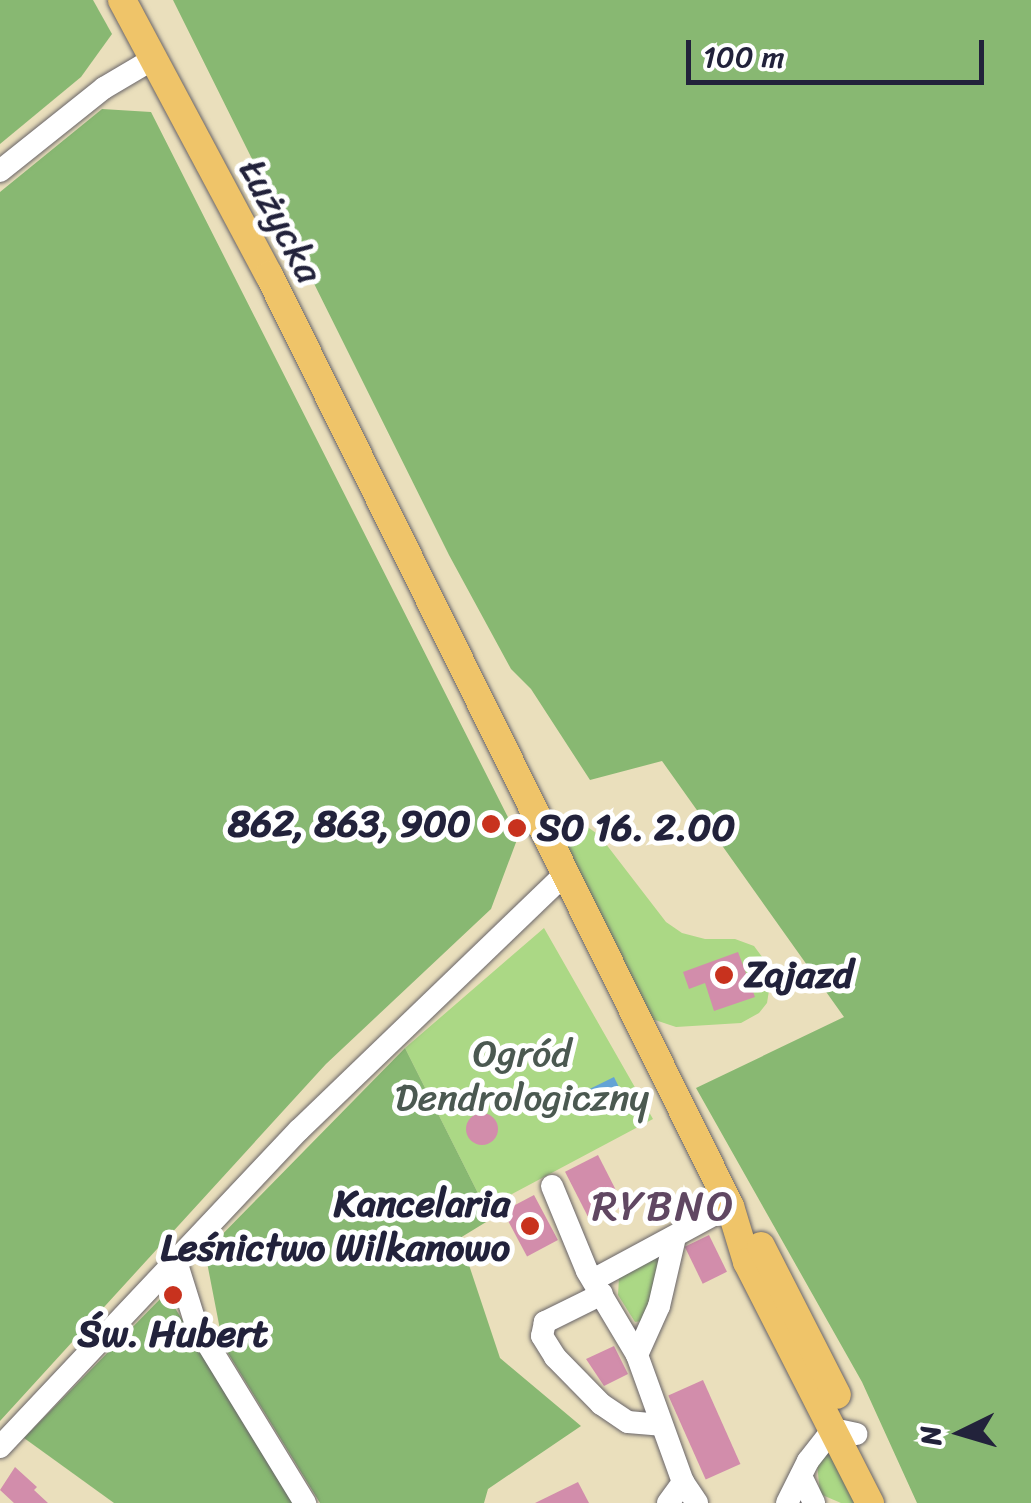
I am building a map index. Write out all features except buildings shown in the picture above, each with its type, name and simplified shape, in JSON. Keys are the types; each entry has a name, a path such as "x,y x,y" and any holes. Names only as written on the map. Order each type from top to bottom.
{"main road":[{"name":"Łużycka","path":"122,0 269,275 730,1206 757,1239 844,1431"},
{"path":"844,1431 870,1503"},
{"path":"844,1431 892,1503"}],"street":[{"path":"0,171 104,88 153,58"},
{"path":"0,1448 299,1130 565,874"},
{"path":"552,1186 598,1287 637,1356 683,1482 697,1503"},
{"path":"661,1425 628,1422 601,1404 555,1357 542,1336 545,1322 730,1206"},
{"path":"637,1356 659,1306 675,1238"},
{"path":"176,1261 196,1326 305,1503"},
{"path":"787,1503 805,1469 844,1431"},
{"path":"805,1469 814,1503"},
{"path":"668,1503 683,1482"}],"green space":[{"path":"0,0 93,0 112,34 81,77 0,144"},
{"path":"173,0 1031,0 1031,1503 917,1503 862,1382 696,1088 844,1017 662,761 590,780 531,689 511,669 449,555"},
{"path":"102,109 151,112 518,837 491,909 326,1064 0,1421 0,192"},
{"path":"576,819 599,835 666,922 682,933 705,939 735,939 754,946 768,965 771,978 767,1003 759,1013 741,1023 676,1027 652,1019 562,840 562,829"},
{"name":"Ogród Dendrologiczny","path":"544,928 653,1119 512,1194 491,1219 405,1048"},
{"path":"405,1048 491,1219 460,1238 500,1358 581,1426 488,1489 484,1503 320,1503 223,1345 205,1252"},
{"path":"661,1251 648,1320 635,1322 618,1295 619,1278"},
{"path":"166,1293 293,1503 114,1503 24,1438"},
{"path":"832,1449 863,1503 841,1503 820,1494 817,1463"}],"water":[{"path":"614,1077 625,1099 598,1113 587,1090"}],"place":[{"name":"862, 863, 900","path":"491,824"},
{"name":"S0 16. 2.00","path":"517,828"},
{"name":"Zajazd","path":"724,975"},
{"name":"Kancelaria Leśnictwo Wilkanowo","path":"530,1226"},
{"name":"Św. Hubert","path":"173,1295"}],"district":[{"name":"RYBNO","path":"664,1206"}]}
